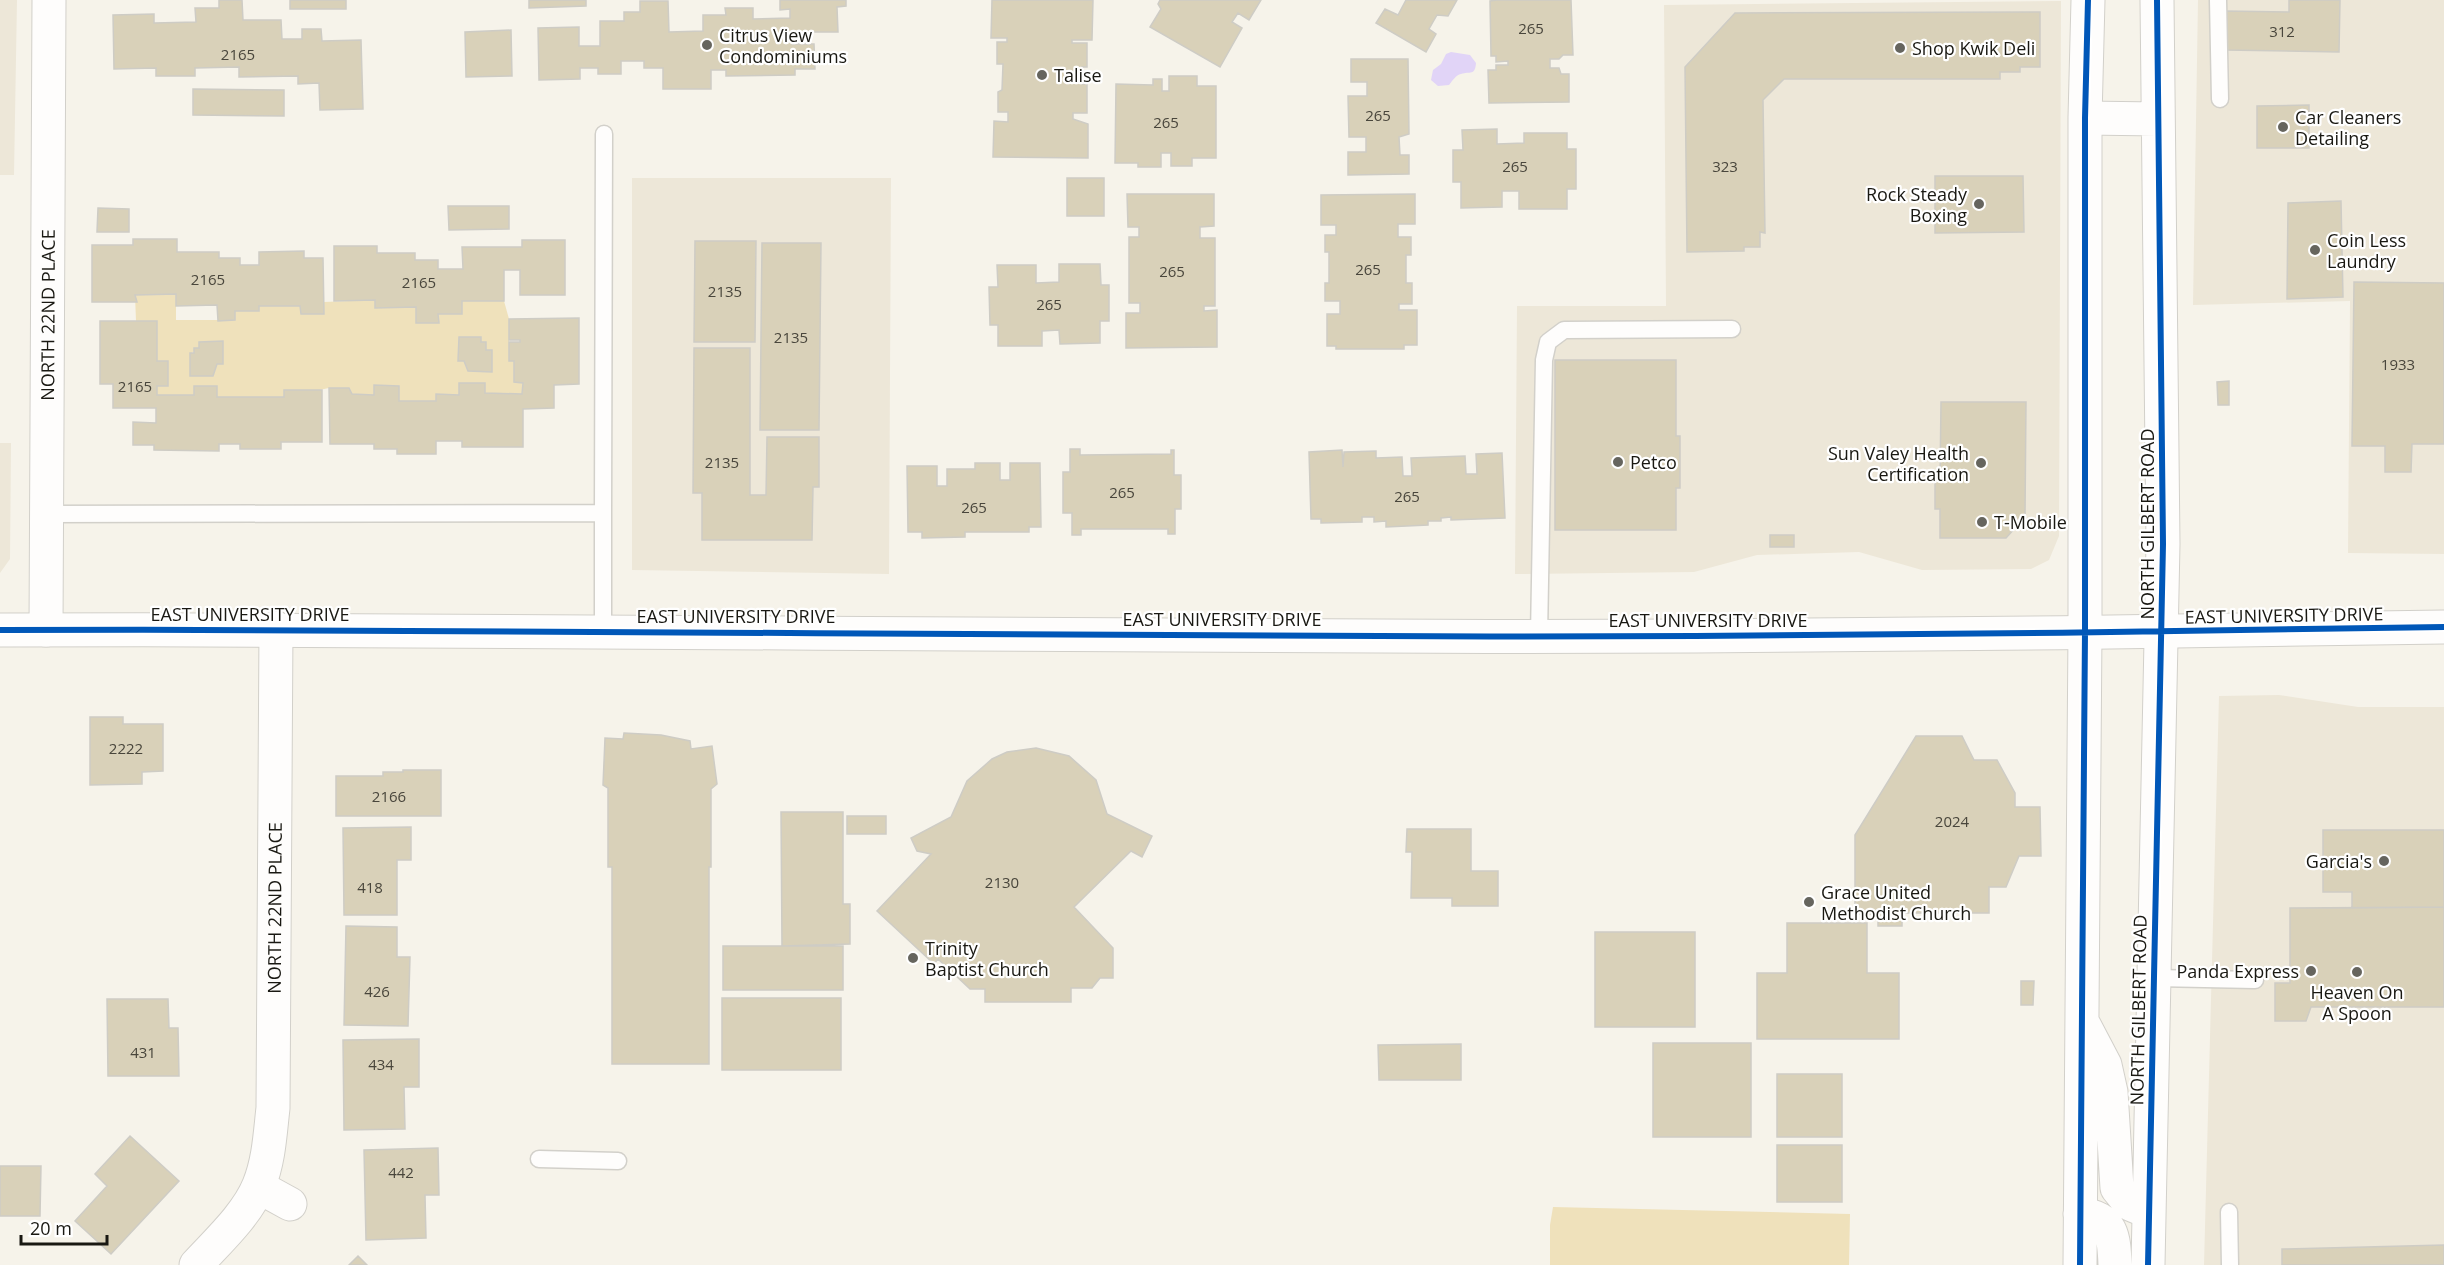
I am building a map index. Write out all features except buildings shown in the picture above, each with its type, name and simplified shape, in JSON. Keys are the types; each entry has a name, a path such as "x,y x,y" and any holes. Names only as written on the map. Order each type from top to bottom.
{"main road":[{"name":"NORTH 22ND PLACE","path":"46,630 49,0"},
{"path":"2080,1265 2085,631 2085,118 2088,0"},
{"name":"NORTH GILBERT ROAD","path":"2148,1265 2163,544 2157,0"},
{"path":"2085,118 2158,119"},
{"name":"EAST UNIVERSITY DRIVE","path":"0,630 276,628 1539,636 2085,631 2161,633 2444,627"},
{"name":"NORTH 22ND PLACE","path":"196,1265 238,1218 259,1187 269,1153 273,1108 276,628"},
{"path":"2082,1021 2105,1065 2111,1092 2117,1188 2130,1204 2149,1212"},
{"path":"259,1187 290,1204"},
{"path":"2080,1214 2091,1215 2107,1224 2114,1244 2115,1265"}],"lane":[{"path":"2218,0 2220,99"},
{"path":"603,630 604,134"},
{"path":"1539,636 1544,360 1548,342 1564,330 1732,329"},
{"path":"46,514 603,513"},
{"path":"2154,978 2255,980"},
{"path":"539,1159 618,1161"},
{"path":"2229,1212 2230,1265"}],"shaded area":[{"path":"0,0 17,0 14,175 0,175"},
{"path":"2198,0 2444,0 2444,554 2348,553 2350,301 2193,305"},
{"path":"2061,1 2059,536 2049,560 2031,569 1922,570 1859,552 1757,555 1694,572 1515,574 1517,306 1666,306 1664,5"},
{"path":"1451,52 1470,55 1476,63 1474,70 1457,76 1449,85 1438,86 1431,80 1433,70 1441,64 1446,54"},
{"path":"632,178 891,178 889,574 632,570"},
{"path":"176,294 176,320 235,320 235,311 259,311 259,306 300,306 301,314 324,314 324,302 375,300 376,308 416,307 416,323 438,323 438,314 462,301 504,301 509,319 509,361 514,361 514,382 523,383 522,394 485,393 485,383 459,383 459,395 436,394 436,401 399,401 399,386 374,385 374,395 352,394 329,388 284,397 217,397 217,387 195,386 194,395 157,395 157,386 168,386 168,361 157,361 157,322 136,321 135,295","holes":["459,337 481,337 481,342 486,342 486,350 492,350 492,372 468,371 464,361 458,361","223,341 223,363 217,364 213,376 191,376 190,354 199,348 199,342"]},
{"path":"0,443 11,443 10,559 0,573"},
{"path":"2279,695 2358,707 2444,707 2444,1265 2204,1265 2219,696"},
{"path":"1553,1207 1850,1214 1849,1265 1550,1265 1550,1225"}],"cycle path":[{"path":"2080,1265 2085,631 2085,118 2088,0"},
{"path":"2148,1265 2163,544 2157,0"},
{"path":"0,630 1483,637 1882,635 2444,627"}],"place":[{"name":"Citrus View Condominiums","path":"707,45"},
{"name":"Shop Kwik Deli","path":"1900,48"},
{"name":"Talise","path":"1042,75"},
{"name":"Car Cleaners Detailing","path":"2283,127"},
{"name":"Rock Steady Boxing","path":"1979,204"},
{"name":"Coin Less Laundry","path":"2315,250"},
{"name":"Petco","path":"1618,462"},
{"name":"Sun Valey Health Certification","path":"1981,463"},
{"name":"T-Mobile","path":"1982,522"},
{"name":"Garcia's","path":"2384,861"},
{"name":"Grace United Methodist Church","path":"1809,902"},
{"name":"Trinity Baptist Church","path":"913,958"},
{"name":"Panda Express","path":"2311,971"},
{"name":"Heaven On A Spoon","path":"2357,972"}]}
